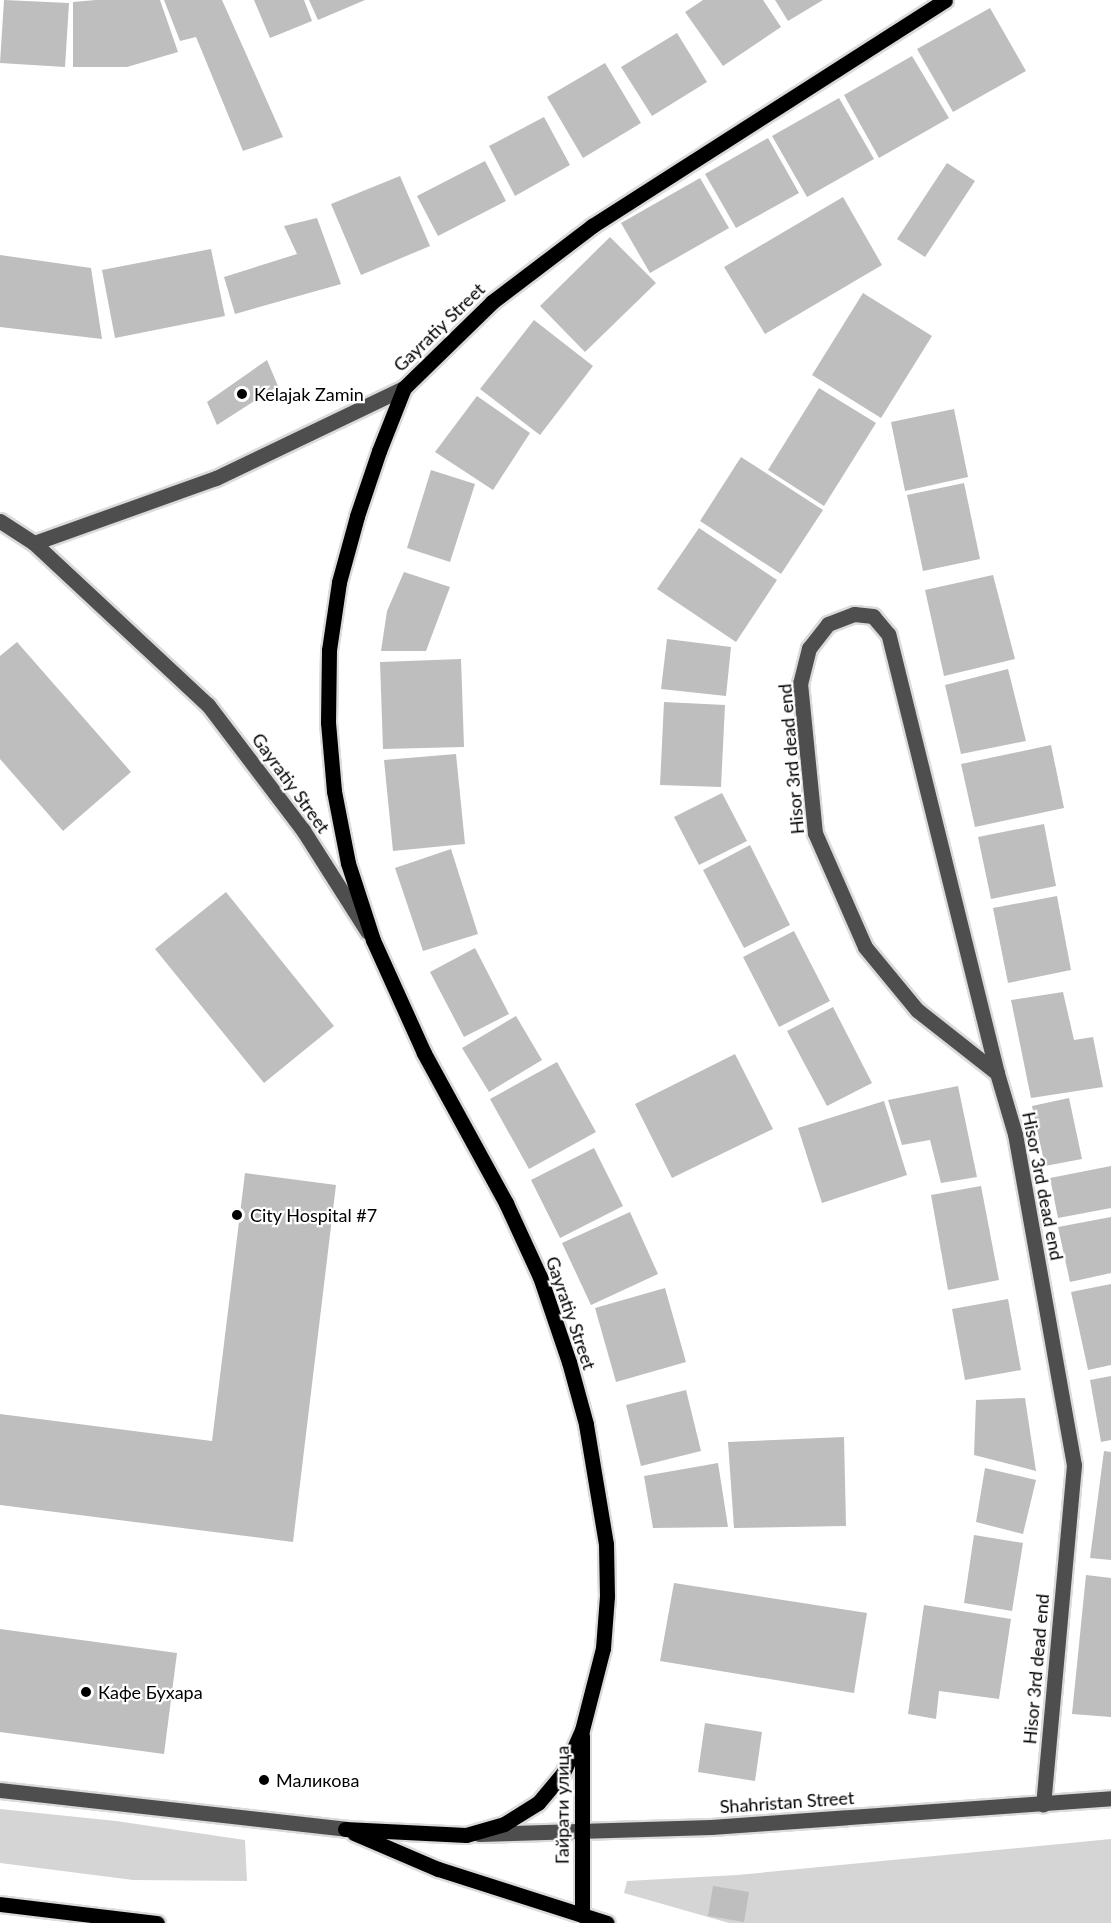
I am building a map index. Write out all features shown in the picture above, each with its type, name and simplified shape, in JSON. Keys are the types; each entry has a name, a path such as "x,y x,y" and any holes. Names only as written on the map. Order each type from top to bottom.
{"main road":[{"name":"Gayratiy Street","path":"582,1730 603,1648 607,1596 606,1544 586,1424 569,1362 540,1277 506,1203 424,1053 373,940 348,862 333,791 328,722 329,650 339,582 357,516 404,388 492,302 592,226 945,0"},
{"name":"Гайрати улица","path":"582,1730 582,1915"},
{"name":"Гайрати улица","path":"345,1829 466,1834 504,1824 538,1803 563,1773 582,1730"},
{"path":"345,1829 438,1869 607,1923"},
{"path":"0,1904 156,1923"}],"street":[{"path":"34,543 216,478 404,388"},
{"name":"Gayratiy Street","path":"0,520 34,543 208,705 303,830 373,940"},
{"name":"Hisor 3rd dead end","path":"997,1073 917,1010 865,947 815,833 800,682 809,648 828,624 854,614 873,616 888,634 997,1073 1016,1134 1074,1465 1044,1804"},
{"path":"0,1790 345,1829"},
{"name":"Shahristan Street","path":"466,1834 711,1827 1111,1798"}],"shaded area":[{"path":"0,1809 116,1821 245,1840 247,1881 133,1880 0,1863"},
{"path":"1111,1839 1111,1923 729,1923 624,1893 627,1881 737,1875"}],"building":[{"path":"4,0 69,3 65,67 0,63"},
{"path":"160,0 178,52 127,67 73,67 73,2"},
{"path":"164,0 222,0 283,137 243,151 196,37 180,41"},
{"path":"254,0 304,0 312,21 270,38"},
{"path":"309,0 365,0 318,20"},
{"path":"703,0 763,0 781,27 723,66 685,12"},
{"path":"775,0 823,0 788,21"},
{"path":"990,8 1026,71 953,112 917,49"},
{"path":"677,33 707,82 652,116 621,67"},
{"path":"912,56 949,118 879,158 844,95"},
{"path":"605,63 641,123 583,158 547,97"},
{"path":"839,98 874,159 807,197 772,136"},
{"path":"544,117 570,165 515,196 489,146"},
{"path":"768,138 799,193 736,228 705,174"},
{"path":"485,161 506,201 438,236 417,196"},
{"path":"947,163 975,181 925,257 897,239"},
{"path":"400,176 430,246 361,275 331,204"},
{"path":"700,178 729,228 650,273 621,223"},
{"path":"843,197 882,265 765,334 724,267"},
{"path":"317,218 341,284 235,314 224,277 297,254 284,226"},
{"path":"610,237 656,283 585,352 540,306"},
{"path":"211,249 225,316 115,338 102,270"},
{"path":"0,255 91,268 102,339 0,327"},
{"path":"863,293 932,336 881,418 812,375"},
{"path":"534,320 593,366 540,435 480,389"},
{"name":"Kelajak Zamin","path":"267,360 278,386 217,425 207,402"},
{"path":"819,388 876,423 824,506 768,470"},
{"path":"477,396 530,433 493,490 435,452"},
{"path":"954,409 968,477 905,491 891,422"},
{"path":"741,457 823,510 781,574 700,521"},
{"path":"431,470 475,484 450,562 407,548"},
{"path":"964,483 980,559 923,571 907,495"},
{"path":"699,528 777,580 736,642 657,589"},
{"path":"404,572 450,587 426,651 381,651 387,611"},
{"path":"993,575 1015,659 944,676 925,590"},
{"path":"667,639 731,647 726,696 661,689"},
{"path":"17,642 131,772 63,831 0,759 0,656"},
{"path":"461,659 464,747 383,749 380,662"},
{"path":"1008,669 1026,741 961,754 945,685"},
{"path":"664,702 725,705 721,787 660,785"},
{"path":"1051,745 1064,808 975,827 961,764"},
{"path":"456,754 465,844 393,851 384,760"},
{"path":"722,793 747,841 699,865 674,817"},
{"path":"1044,824 1056,886 991,899 978,837"},
{"path":"750,845 790,925 744,948 703,870"},
{"path":"451,849 478,934 423,951 395,868"},
{"path":"226,892 334,1026 264,1083 155,949"},
{"path":"1057,896 1071,970 1008,983 993,908"},
{"path":"794,931 830,1001 779,1027 743,957"},
{"path":"475,948 509,1014 464,1037 430,972"},
{"path":"1063,992 1074,1040 1093,1037 1103,1087 1031,1098 1011,1000"},
{"path":"833,1007 872,1083 827,1106 787,1031"},
{"path":"516,1016 542,1060 489,1092 462,1048"},
{"path":"735,1054 773,1129 672,1178 635,1104"},
{"path":"557,1062 596,1132 529,1169 490,1099"},
{"path":"958,1086 977,1177 941,1183 930,1140 902,1145 888,1100"},
{"path":"1069,1098 1082,1159 1045,1166 1032,1106"},
{"path":"884,1101 907,1175 822,1203 798,1128"},
{"path":"594,1148 623,1206 560,1238 531,1180"},
{"path":"1111,1166 1111,1208 1058,1218 1050,1178"},
{"path":"245,1173 336,1185 293,1542 0,1505 0,1414 212,1441"},
{"path":"981,1186 999,1280 948,1290 931,1195"},
{"path":"630,1212 658,1274 591,1305 562,1243"},
{"path":"1111,1217 1111,1273 1070,1282 1058,1227"},
{"path":"1111,1284 1111,1365 1088,1370 1071,1292"},
{"path":"665,1288 686,1362 616,1382 595,1308"},
{"path":"1008,1299 1021,1370 965,1380 952,1309"},
{"path":"1111,1376 1111,1440 1101,1442 1090,1380"},
{"path":"686,1390 701,1451 641,1466 626,1405"},
{"path":"1025,1398 1036,1471 974,1455 976,1400"},
{"path":"844,1437 846,1526 734,1528 728,1442"},
{"path":"1104,1451 1111,1452 1111,1560 1090,1558"},
{"path":"718,1463 728,1527 653,1528 644,1476"},
{"path":"985,1468 1036,1480 1023,1534 976,1522"},
{"path":"974,1535 1023,1543 1012,1611 964,1603"},
{"path":"1086,1575 1111,1578 1111,1717 1072,1714"},
{"path":"674,1583 867,1613 854,1693 660,1661"},
{"path":"924,1605 1011,1619 999,1699 939,1691 936,1719 908,1714"},
{"name":"Кафе Бухара","path":"0,1629 177,1653 164,1754 0,1732"},
{"path":"705,1723 762,1732 755,1781 698,1772"},
{"path":"713,1886 749,1892 744,1922 708,1916"}],"place":[{"name":"Kelajak Zamin","path":"242,394"},
{"name":"City Hospital #7","path":"237,1215"},
{"name":"Кафе Бухара","path":"86,1692"},
{"name":"Маликова","path":"264,1780"}]}
